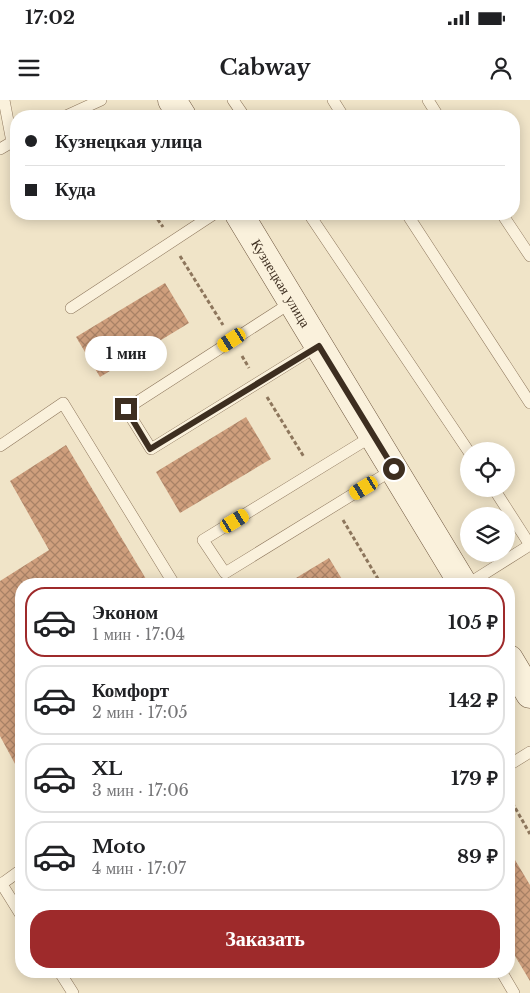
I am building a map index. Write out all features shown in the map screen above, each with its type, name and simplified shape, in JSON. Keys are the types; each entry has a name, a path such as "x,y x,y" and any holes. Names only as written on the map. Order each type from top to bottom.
{"main road":[{"name":"Кузнецкая улица","path":"243,220 459,578"},
{"path":"515,669 530,694"}],"lane":[{"path":"4,100 10,125"},
{"path":"79,110 101,100"},
{"path":"71,308 205,220"},
{"path":"313,220 462,442"},
{"path":"411,220 530,403"},
{"path":"506,220 530,256"},
{"path":"292,302 126,409 150,449 319,346"},
{"path":"0,446 63,403 170,578"},
{"path":"374,435 203,540 225,573 394,469"},
{"path":"478,578 530,545 499,497"},
{"path":"515,761 530,752"},
{"path":"15,874 0,884 15,906"},
{"path":"63,978 73,993"},
{"path":"505,978 514,993"}],"path":[{"path":"515,808 530,834"}],"building":[{"path":"165,283 189,323 100,377 76,337"},
{"path":"246,417 271,459 180,513 156,472"},
{"path":"66,445 145,578 15,578 15,764 0,736 0,581 49,550 10,481"},
{"path":"329,558 341,578 296,578"},
{"path":"515,860 530,885 530,981 515,956"}],"route":[{"path":"126,409 150,449 319,346 394,469"}]}
